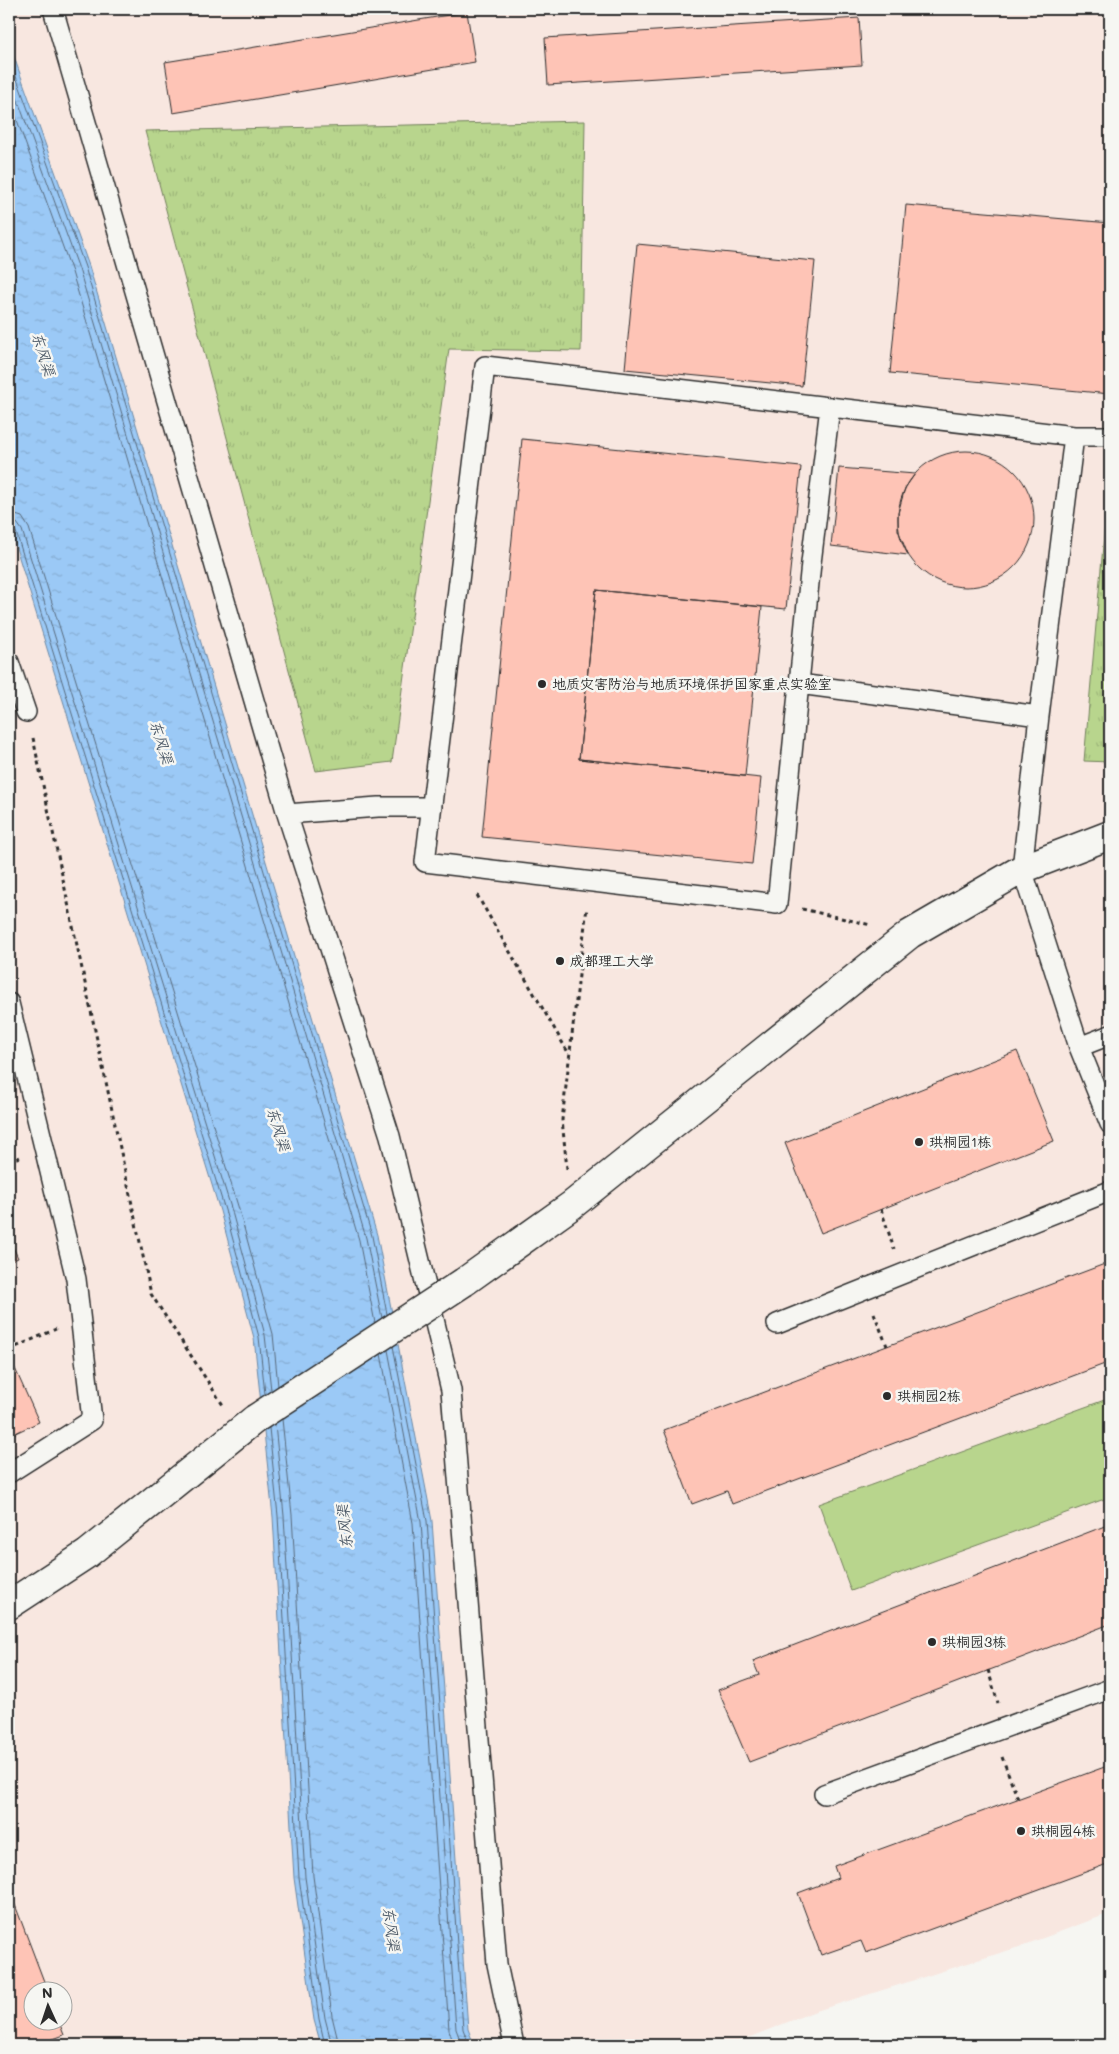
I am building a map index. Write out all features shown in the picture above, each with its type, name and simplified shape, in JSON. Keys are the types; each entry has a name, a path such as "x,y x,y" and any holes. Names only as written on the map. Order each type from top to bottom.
{"street":[{"path":"9,1605 87,1554 247,1425 464,1282 572,1206 910,934 1022,869 1110,835"}],"lane":[{"path":"53,9 288,814 390,1136 451,1390 497,1964 514,2045"},
{"path":"830,406 811,563 777,904 425,862 485,366 830,406 1074,436 1110,436"},
{"path":"1074,436 1022,869 1079,1047 1110,1124"},
{"path":"9,662 26,712"},
{"path":"799,684 1039,716"},
{"path":"288,814 378,807 432,807"},
{"path":"9,1002 76,1279 92,1420 9,1473"},
{"path":"1079,1047 1110,1035"},
{"path":"777,1324 1110,1191"},
{"path":"824,1794 1110,1689"}],"path":[{"path":"36,748 151,1294 247,1425"},
{"path":"460,866 569,1054"},
{"path":"572,1206 562,1120 590,882"},
{"path":"777,904 910,934"},
{"path":"881,1209 902,1274"},
{"path":"865,1289 887,1346"},
{"path":"9,1350 80,1318"},
{"path":"988,1670 1000,1729 1018,1799"}],"shaded area":[{"name":"成都理工大学","path":"9,9 1110,9 1110,1913 1019,1947 813,2012 730,2045 9,2045"}],"green space":[{"path":"585,121 581,351 449,349 392,762 316,771 145,131"},
{"path":"1110,476 1110,762 1084,761 1109,478"},
{"path":"1110,1398 1110,1497 851,1591 819,1504"}],"water":[{"name":"东风渠","path":"9,43 89,266 377,1235 432,1521 468,2029 474,2045 321,2045 314,2020 294,1878 273,1517 254,1338 220,1211 9,525"}],"building":[{"path":"467,12 475,62 173,113 165,62"},
{"path":"859,18 862,65 548,85 545,38"},
{"path":"906,205 1110,223 1110,394 890,373"},
{"path":"637,244 815,261 802,386 625,369"},
{"name":"地质灾害防治与地质环境保护国家重点实验室","path":"522,439 801,467 786,609 596,590 579,759 761,778 752,864 482,837"},
{"path":"966,451 992,456 1014,471 1029,493 1034,519 1029,545 1014,567 992,582 966,587 940,582 918,567 903,545 898,519 903,493 918,471 940,456"},
{"path":"839,468 915,474 905,488 898,513 898,530 908,555 831,546"},
{"path":"596,590 762,607 745,776 579,759"},
{"name":"珙桐园1栋","path":"1017,1051 1054,1141 821,1233 785,1143"},
{"path":"9,1238 18,1258 9,1262"},
{"name":"珙桐园2栋","path":"1110,1262 1110,1362 732,1504 727,1491 692,1504 664,1430"},
{"path":"13,1364 39,1422 9,1436 9,1366"},
{"name":"珙桐园3栋","path":"1110,1524 1110,1624 749,1762 718,1690 759,1675 753,1661"},
{"name":"珙桐园4栋","path":"1110,1765 1110,1863 866,1953 861,1941 821,1955 798,1893 838,1878 834,1866"},
{"path":"9,1889 44,1982 22,1982 22,2032 63,2032 64,2035 37,2045 9,2045"}],"place":[{"name":"地质灾害防治与地质环境保护国家重点实验室","path":"542,684"},
{"name":"成都理工大学","path":"560,961"},
{"name":"珙桐园1栋","path":"919,1142"},
{"name":"珙桐园2栋","path":"887,1396"},
{"name":"珙桐园3栋","path":"932,1642"},
{"name":"珙桐园4栋","path":"1021,1831"}]}
